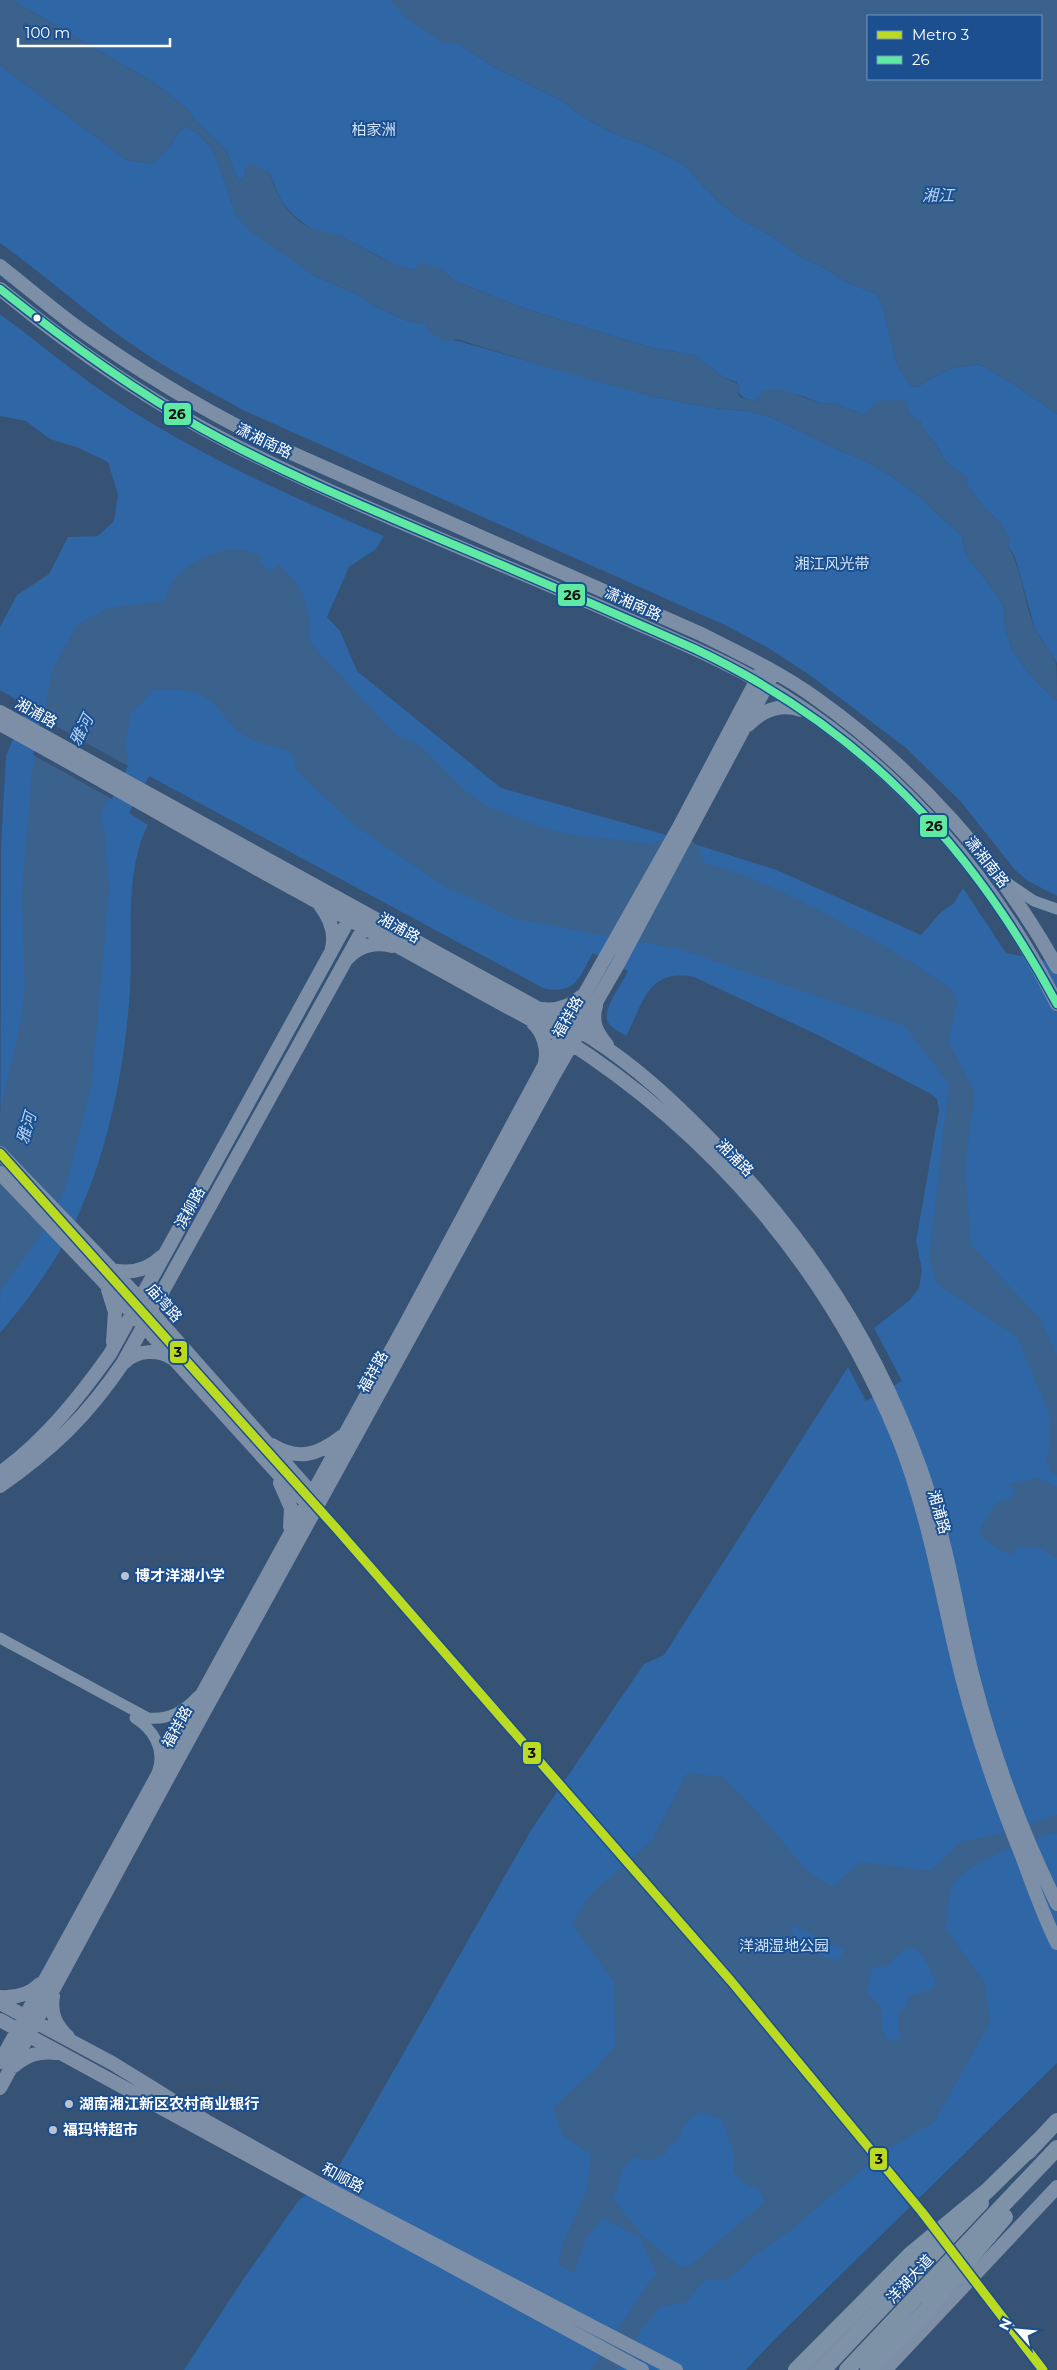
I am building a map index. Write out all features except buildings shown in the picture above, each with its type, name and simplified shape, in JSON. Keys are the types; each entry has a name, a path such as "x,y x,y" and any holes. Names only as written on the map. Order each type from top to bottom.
{"highway":[{"name":"洋湖大道","path":"823,2370 1057,2121"},
{"path":"796,2370 904,2261 994,2185 1037,2142"},
{"name":"洋湖大道","path":"847,2370 1057,2148"},
{"path":"868,2370 982,2246 1024,2194 1045,2162"}],"main road":[{"name":"潇湘南路","path":"0,266 80,329 115,353 187,399 237,426 287,451 701,634 769,669 817,699 895,762 951,819 996,874 1023,911 1057,967"},
{"name":"潇湘南路","path":"0,289 91,359 133,387 233,444 323,486 673,639 762,683 809,714 888,777 941,830 992,893 1040,969 1057,1004"},
{"path":"724,664 733,671 742,687 742,704 739,714"},
{"name":"福祥路","path":"3,2083 24,2033 202,1691 287,1537 314,1501 345,1433 610,965 684,830 738,740 769,669"},
{"name":"福祥路","path":"684,830 739,714 762,683"},
{"path":"738,740 755,718 774,708 793,707 809,714"},
{"name":"湘浦路","path":"0,712 7,724 530,1011 566,1041 600,1064 678,1125 745,1191 822,1292 866,1367 900,1442 922,1506 969,1704 1029,1858 1044,1918 1057,1943"},
{"name":"湘浦路","path":"143,797 204,840 311,899 352,913"},
{"path":"311,899 320,906 330,921 333,937 330,954"},
{"name":"滨柳路","path":"0,1473 42,1438 80,1396 107,1358 352,913"},
{"name":"湘浦路","path":"367,921 405,950 530,1011 573,1028 617,1055 681,1110 756,1186 778,1212 827,1280 865,1342 894,1401 921,1468 938,1526 973,1679 1014,1822"},
{"name":"滨柳路","path":"0,1486 52,1446 81,1419 120,1368 367,921"},
{"path":"344,962 360,948 369,945 388,945 405,950"},
{"path":"596,989 567,1006 549,1010 530,1011 545,1043 548,1072 574,1059 592,1060 600,1064"},
{"path":"596,989 594,1026 606,1044 617,1055"},
{"name":"福祥路","path":"53,1979 171,1772 314,1501 548,1072"},
{"name":"庙湾路","path":"0,1153 108,1275 132,1313 175,1361 273,1469 314,1501"},
{"name":"庙湾路","path":"0,1173 108,1275 140,1299 260,1436 314,1501"},
{"path":"107,1358 113,1341 114,1312 108,1275 137,1272 158,1260 167,1251"},
{"path":"172,1274 166,1294 165,1319 181,1347"},
{"path":"120,1368 134,1355 145,1352 166,1354 175,1361"},
{"path":"260,1436 280,1450 292,1455 305,1456 318,1452 345,1433"},
{"path":"273,1469 291,1508 292,1517 287,1537"},
{"name":"湘浦路","path":"1029,1858 1057,1904"},
{"path":"0,1997 32,1992 53,1979"},
{"path":"53,1979 52,2012 61,2030 78,2045"},
{"name":"和顺路","path":"0,2003 78,2045 206,2121 330,2190 676,2370"},
{"name":"和顺路","path":"0,2020 640,2369"},
{"name":"福祥路","path":"0,2062 24,2033"},
{"path":"3,2083 23,2059 31,2055 48,2052 64,2056"},
{"path":"812,2370 1057,2112"},
{"path":"889,2369 1057,2187"}],"street":[{"path":"996,874 1020,893 1057,909"},
{"path":"0,1638 148,1718 158,1719 176,1714 202,1691"},
{"path":"0,1644 146,1726 159,1748 159,1766 156,1777"}],"green space":[{"name":"柏家洲","path":"12,0 390,0 443,43 458,43 494,67 562,101 585,118 613,133 648,146 684,165 717,200 740,219 772,236 804,259 820,265 844,281 877,294 883,308 897,364 911,386 917,387 953,368 979,364 1014,384 1057,414 1057,663 1035,629 1015,557 1008,546 1001,523 984,508 966,484 967,478 945,461 920,421 910,415 905,401 876,401 868,413 859,413 833,403 822,404 803,396 765,390 756,401 747,399 738,391 737,382 723,377 694,355 652,348 526,309 455,281 442,270 413,270 399,267 340,236 314,231 294,216 282,202 269,172 246,168 245,176 240,181 226,150 196,122 187,109 156,84"},
{"name":"湘江风光带","path":"0,65 127,160 152,164 170,146 181,129 188,127 200,135 211,148 219,165 236,215 315,276 361,296 376,307 408,321 425,324 433,334 655,397 714,408 749,411 773,418 832,447 866,461 914,492 962,536 966,555 995,592 1004,608 1005,628 1012,649 1030,675 1057,701 1057,896 1028,881 1015,870 962,803 906,748 811,676 770,649 727,626 243,410 174,372 141,351 0,243"},
{"name":"洋湖湿地公园","path":"0,314 106,394 172,435 241,472 384,536 376,549 349,567 327,617 340,631 357,671 501,788 653,831 777,870 921,935 941,912 954,903 963,888 1006,953 1057,963 1057,2063 772,2342 746,2370 184,2370 240,2284 298,2201 334,2175 531,1830 644,1664 664,1655 848,1367 866,1401 902,1381 874,1328 910,1300 919,1288 922,1270 916,1241 939,1110 937,1099 931,1094 820,1036 694,977 679,976 666,978 657,983 643,1000 626,1036 610,1025 607,1020 607,1013 628,971 593,953 576,982 571,986 556,990 545,989 149,776 129,813 148,825 140,843 135,863 131,905 131,969 128,1018 114,1107 98,1165 76,1220 42,1279 0,1333 1,848 6,756 27,706 0,690 0,627 17,595 49,574 68,537 98,536 114,521 118,495 108,462 79,448 50,439 26,421 0,416"}],"water":[{"path":"0,0 12,0 156,84 187,109 196,122 226,150 240,181 249,163 269,172 285,206 293,216 306,226 335,234 385,260 403,267 413,270 423,262 442,270 455,281 526,309 652,348 694,355 723,377 740,385 738,394 741,398 756,401 765,390 783,390 822,404 833,403 859,413 867,413 876,401 905,400 910,415 920,420 927,435 933,440 945,461 967,478 966,484 984,508 1001,523 1010,538 1008,546 1017,566 1030,616 1036,631 1056,663 1057,701 1030,675 1012,649 1005,628 1004,608 995,592 966,555 962,536 914,492 891,476 866,461 832,447 773,418 749,411 714,408 655,397 560,371 457,339 445,342 433,334 425,324 408,321 376,307 361,296 315,276 251,232 236,215 219,165 211,148 200,135 188,127 181,129 170,146 152,164 127,160 0,65"},
{"name":"湘江","path":"390,0 1057,0 1057,414 1014,384 979,364 953,368 917,387 911,386 897,364 883,308 877,294 844,281 820,265 804,259 772,236 740,219 717,200 684,165 648,146 613,133 585,118 562,101 494,67 458,43 443,43 406,18"},
{"name":"雅河","path":"226,550 242,550 261,555 260,562 262,566 271,571 279,565 288,573 295,581 304,599 309,619 310,642 394,734 422,747 464,790 487,806 543,828 574,835 652,844 668,837 690,840 698,846 704,863 754,880 787,894 894,952 951,989 957,1001 948,1042 975,1092 965,1165 971,1245 1041,1320 1057,1355 1057,1475 1052,1473 1046,1460 1050,1447 1049,1413 1017,1337 937,1284 929,1260 949,1084 905,1026 680,949 516,919 441,884 353,824 296,770 295,760 289,750 268,745 248,737 233,726 206,697 185,690 154,690 131,713 126,744 128,761 100,816 105,832 109,891 91,1089 65,1189 44,1230 0,1291 0,1113 21,1021 25,990 22,894 32,771 53,668 77,625 109,608 164,601 168,590 180,573 196,561"},
{"path":"1037,1478 1057,1487 1057,1559 1042,1549 1019,1546 1012,1555 1001,1551 980,1535 981,1527 996,1503 1010,1499 1015,1491 1009,1484"},
{"path":"687,1773 723,1777 757,1812 807,1871 832,1887 861,1862 930,1871 961,1842 998,1834 1057,1815 1057,1833 1048,1834 982,1861 959,1877 950,1891 946,1929 985,1983 990,2022 935,2121 883,2152 787,2233 758,2253 728,2280 705,2280 686,2302 660,2307 641,2330 617,2370 591,2370 647,2285 657,2275 640,2237 603,2218 586,2238 574,2273 558,2264 563,2244 587,2189 591,2154 563,2136 553,2108 594,2070 615,2046 614,1982 572,1924 588,1897 652,1840","holes":["791,1925 814,1935 816,1943 820,1945 833,1945 845,1951 838,1960 816,1953 801,1944 792,1932","904,1949 915,1949 928,1965 936,1984 929,1991 909,1996 907,2006 899,2012 898,2023 901,2038 895,2041 886,2038 882,2027 881,2008 867,1992 870,1973 876,1966 886,1967","703,2112 722,2120 733,2150 733,2171 748,2186 758,2188 765,2202 692,2264 681,2268 642,2235 613,2199 623,2169 634,2156 647,2161 666,2154 668,2146 678,2140 686,2122"]}],"pier":[{"path":"41,718 128,766 112,799 33,755"}],"metro line":[{"name":"3","path":"0,1153 336,1528 731,1981 922,2212 1043,2370"}],"transit line":[{"name":"26","path":"0,289 48,327 123,380 201,428 288,472 348,499 695,649 755,680 810,715 860,754 906,796 948,842 987,892 1023,946 1057,1004"}],"place":[{"name":"博才洋湖小学","path":"125,1576"},
{"name":"湖南湘江新区农村商业银行","path":"69,2104"},
{"name":"福玛特超市","path":"53,2130"}]}
